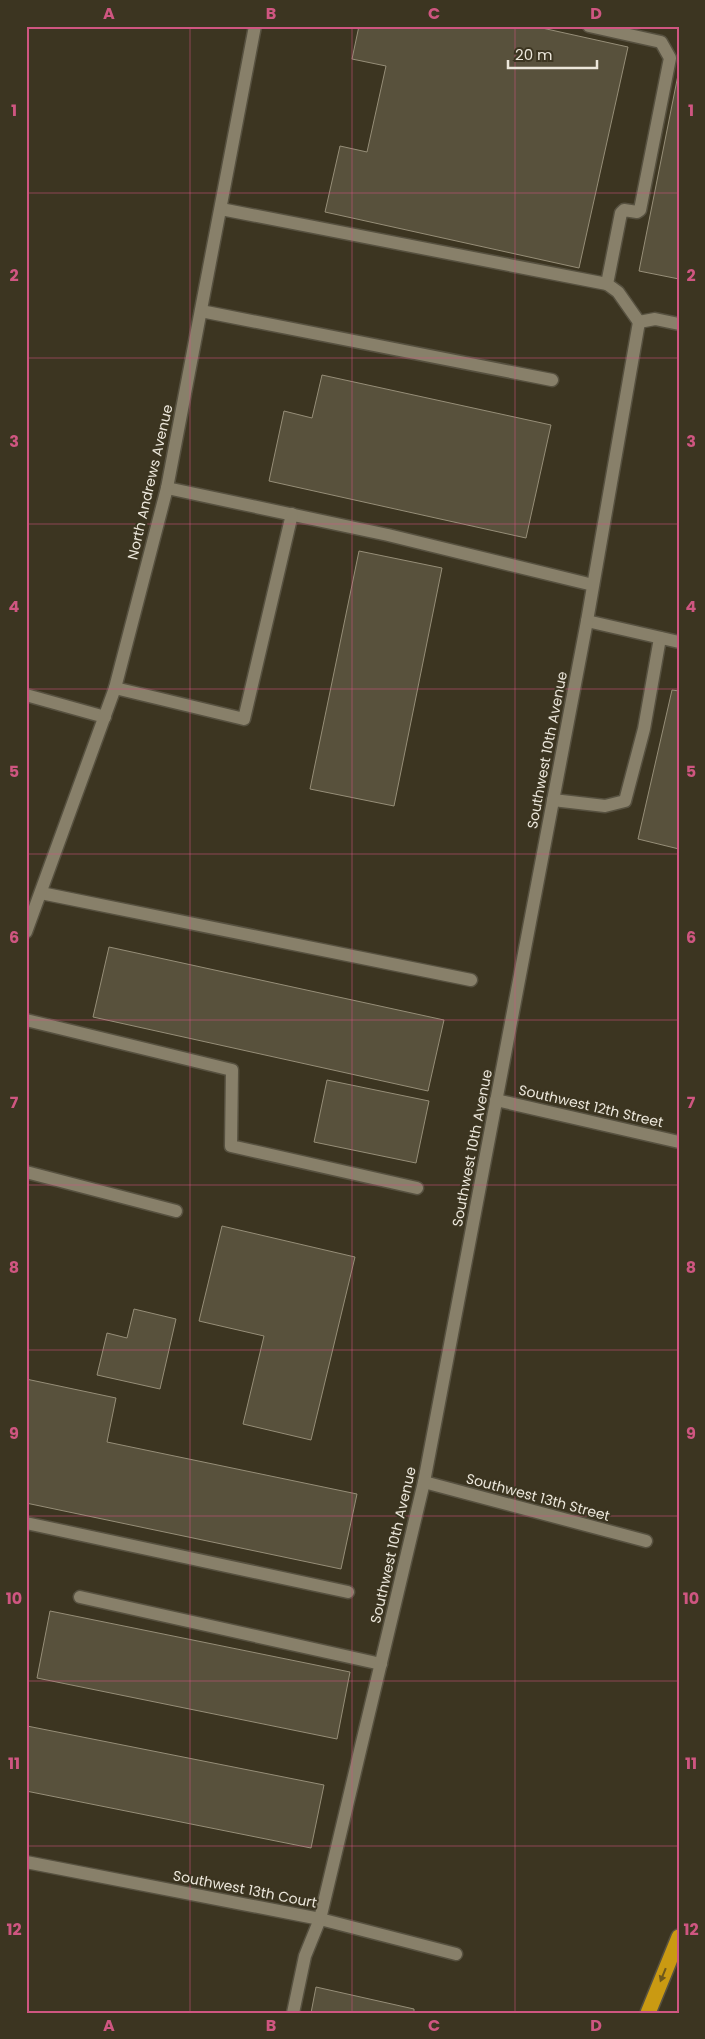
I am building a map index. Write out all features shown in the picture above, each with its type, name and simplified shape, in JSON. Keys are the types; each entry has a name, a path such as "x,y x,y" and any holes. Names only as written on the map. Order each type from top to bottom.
{"highway":[{"path":"648,2013 679,1937"}],"street":[{"name":"North Andrews Avenue","path":"26,932 115,688 167,488 255,26"},
{"path":"589,26 661,42 670,58 640,210 637,212 624,210 621,212 607,284"},
{"path":"221,209 607,284 618,292 639,322 655,319 679,324"},
{"path":"201,311 552,380"},
{"name":"Southwest 10th Avenue","path":"293,2013 306,1956 320,1919 424,1482 587,621 639,322"},
{"path":"167,488 388,534 593,586"},
{"path":"115,688 244,719 292,514"},
{"path":"587,621 679,642"},
{"path":"553,800 605,806 625,801 644,729 660,638"},
{"path":"26,695 105,717"},
{"path":"41,893 471,980"},
{"path":"26,1020 232,1070 231,1146 417,1188"},
{"name":"Southwest 12th Street","path":"496,1100 679,1142"},
{"path":"26,1172 176,1211"},
{"name":"Southwest 13th Street","path":"424,1482 646,1541"},
{"path":"26,1523 348,1592"},
{"path":"80,1597 381,1664"},
{"name":"Southwest 13th Court","path":"26,1862 320,1919 456,1954"}],"building":[{"path":"359,26 533,26 628,47 579,268 325,212 340,146 367,152 386,66 352,59"},
{"path":"679,70 679,279 639,271"},
{"path":"322,375 551,425 526,538 269,481 284,411 312,418"},
{"path":"359,551 442,568 394,806 310,789"},
{"path":"672,690 679,691 679,849 638,839"},
{"path":"109,947 444,1020 428,1091 93,1017"},
{"path":"327,1080 429,1101 416,1163 314,1142"},
{"path":"222,1226 355,1257 311,1440 243,1424 264,1336 199,1321"},
{"path":"134,1309 176,1319 160,1389 97,1375 107,1333 127,1338"},
{"path":"26,1379 116,1398 107,1442 357,1494 341,1569 26,1503"},
{"path":"50,1611 350,1672 337,1739 37,1678"},
{"path":"27,1726 324,1785 311,1848 26,1791"},
{"path":"316,1987 414,2009 414,2013 311,2013"}]}
